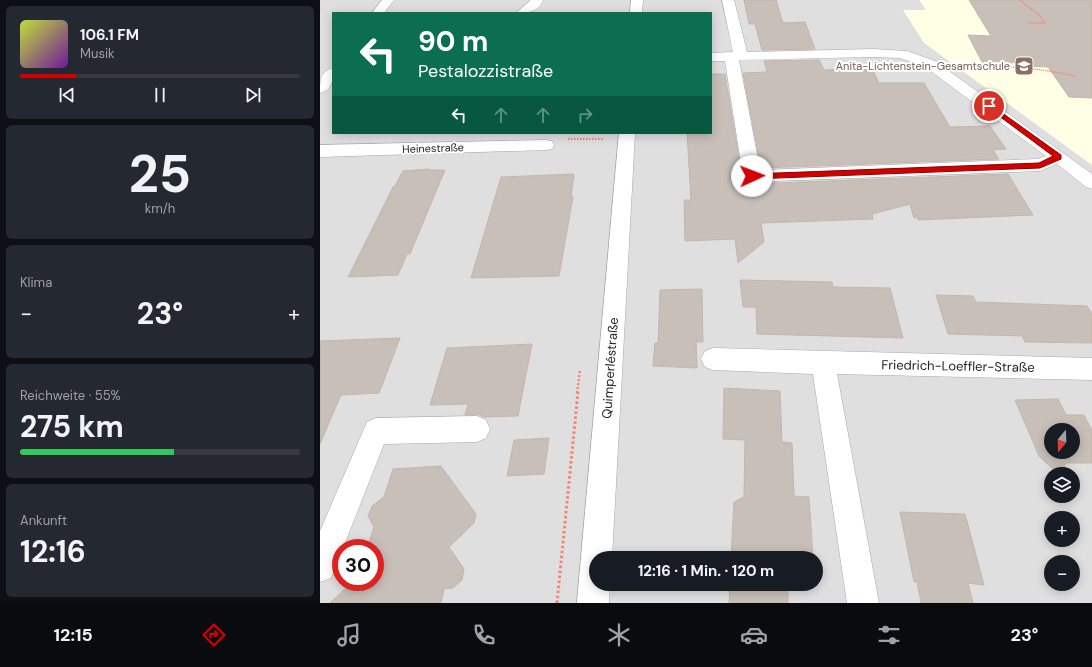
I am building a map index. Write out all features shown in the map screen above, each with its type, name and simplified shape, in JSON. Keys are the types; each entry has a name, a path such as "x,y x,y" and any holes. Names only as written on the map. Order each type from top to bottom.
{"street":[{"path":"379,12 388,0"},
{"path":"523,12 536,3 537,0"},
{"path":"636,12 637,0"},
{"path":"728,0 752,176 1040,165 1059,157"},
{"path":"712,57 874,53 902,54 930,64 1059,157 1092,183"},
{"path":"320,89 332,73"},
{"name":"Quimperléstraße","path":"593,603 627,136"},
{"name":"Heinestraße","path":"320,151 554,142"},
{"name":"Friedrich-Loeffler-Straße","path":"713,359 1092,369"},
{"path":"823,363 863,603"},
{"path":"320,567 376,431 477,430"}],"path":[{"path":"1020,0 1039,15 1045,24 1028,23"},
{"path":"946,76 988,66 1057,72 1075,76"},
{"path":"554,142 627,136"}],"shaded area":[{"path":"320,0 1092,0 1092,603 320,603"},
{"name":"Anita-Lichtenstein-Gesamtschule","path":"919,0 1092,0 1092,165 924,43 903,10 926,10"}],"building":[{"path":"744,0 776,0 783,23 805,22 815,49 762,50 755,24 749,24"},
{"path":"969,0 1092,0 1092,98 1069,97 1048,67 1026,66 1024,63 982,62 968,35 991,36"},
{"path":"819,60 824,70 872,68 879,83 924,83 950,127 990,126 1006,149 993,150 999,159 761,168 743,73 767,72 764,61"},
{"path":"712,74 725,74 742,176 746,181 752,184 1008,174 1033,215 918,220 917,217 914,218 910,204 872,214 873,219 761,223 764,242 738,263 735,239 685,241 684,200 691,200 687,134 712,134"},
{"path":"429,169 445,170 410,254 407,254 398,275 348,277 393,187 403,171"},
{"path":"574,174 571,197 573,197 559,276 471,278 501,177"},
{"path":"740,280 832,282 833,287 890,288 903,338 757,334 756,307 743,307"},
{"path":"702,289 703,342 696,342 697,368 653,366 655,343 658,343 660,290"},
{"path":"936,295 973,296 976,302 1087,306 1092,314 1092,343 1025,342 1022,336 948,334"},
{"path":"400,338 379,393 341,395 320,444 320,341"},
{"path":"532,344 518,416 484,417 477,414 465,415 468,404 430,405 447,348"},
{"path":"724,388 780,391 782,442 792,443 794,496 809,497 813,551 731,551 734,502 744,497 745,440 723,439"},
{"path":"1058,399 1066,415 1084,415 1092,431 1092,463 1065,463 1065,467 1051,467 1039,456 1015,400"},
{"path":"549,438 544,474 507,476 514,440"},
{"path":"441,466 476,514 474,523 449,547 464,569 462,580 453,588 444,589 441,603 330,603 343,591 384,591 384,539 370,539 374,527 368,516 372,506 384,497 393,469"},
{"path":"900,512 965,514 984,585 968,583 973,603 921,603 917,582 914,582"},
{"path":"730,591 788,591 788,603 729,603"}],"place":[{"name":"Anita-Lichtenstein-Gesamtschule","path":"1024,66"}],"route":[{"path":"752,176 1040,165 1059,157 989,106"}]}
